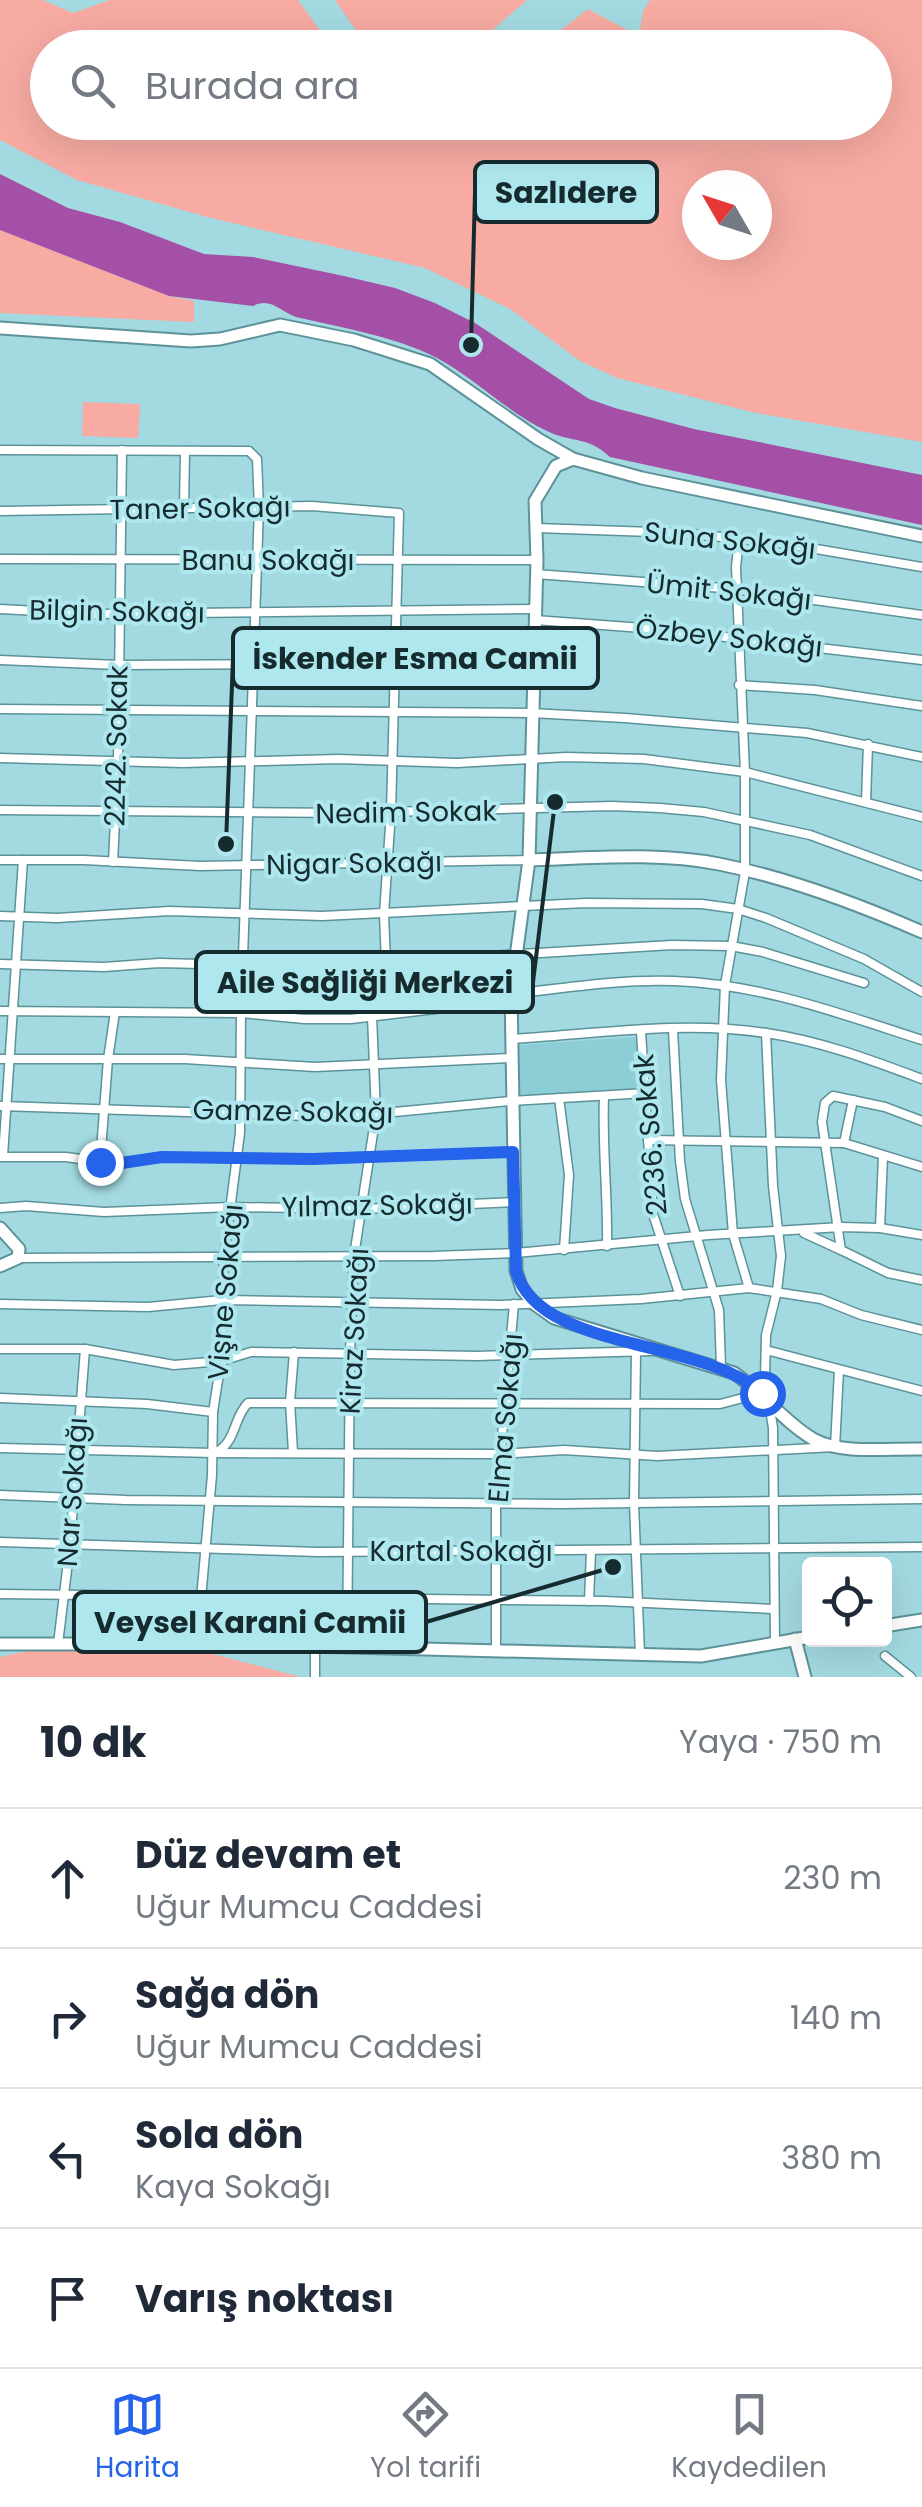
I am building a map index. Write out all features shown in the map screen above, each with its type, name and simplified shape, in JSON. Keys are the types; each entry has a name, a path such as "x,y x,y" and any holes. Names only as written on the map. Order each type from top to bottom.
{"main road":[{"path":"0,328 191,341 220,339 280,325 340,336 430,364 573,459 642,478 922,536"},
{"path":"573,459 556,466 535,501 537,560 528,860 511,1000 514,1202 522,1289 554,1318 734,1372 814,1440 834,1446 922,1449"},
{"path":"528,860 669,859 719,864 865,907 922,932"},
{"path":"0,1228 19,1249 18,1258 0,1266"},
{"path":"892,1625 922,1620"},
{"path":"0,1644 314,1646 700,1656 802,1639"},
{"path":"795,1640 806,1677"}],"street":[{"path":"0,450 185,450 184,508"},
{"name":"2242. Sokak","path":"113,862 122,450"},
{"name":"Vişne Sokağı","path":"185,450 249,451 257,459 259,508 238,1157 224,1256 221,1361 213,1412 214,1453 197,1644"},
{"name":"Taner Sokağı","path":"0,511 312,506 399,513 396,560"},
{"name":"Suna Sokağı","path":"536,528 628,530 781,542 922,568"},
{"path":"738,539 736,589 745,772 745,872 721,1029 733,1234 749,1288"},
{"name":"Banu Sokağı","path":"0,558 537,560"},
{"path":"388,1014 384,914 391,812 396,560"},
{"name":"Ümit Sokağı","path":"536,574 736,589 922,615"},
{"name":"Bilgin Sokağı","path":"0,609 535,614"},
{"name":"Özbey Sokağı","path":"535,614 922,660"},
{"path":"0,660 118,665 533,663"},
{"path":"739,684 922,706"},
{"path":"0,710 531,713 807,733 922,757"},
{"path":"866,802 868,744"},
{"path":"0,758 457,763 530,758 644,759 745,772 922,817"},
{"name":"Nedim Sokak","path":"0,810 391,812 612,806 704,812 810,835 922,876"},
{"name":"Nigar Sokağı","path":"0,860 246,866 528,860"},
{"path":"23,860 13,1012 5,1059 2,1156 115,1164 162,1157 370,1158 513,1152"},
{"path":"0,916 57,918 169,911 384,914 652,902 738,909 864,960 922,992"},
{"path":"0,964 104,967 160,962 328,968 386,958 456,958 672,944 731,946 763,952 864,984"},
{"path":"0,1011 241,1012 304,1019 372,1016 671,980 725,984 849,1014 922,1040"},
{"path":"100,1162 115,1012"},
{"name":"Kiraz Sokağı","path":"347,1648 350,1352 354,1256 376,1114 377,1064 372,1016"},
{"path":"673,1030 686,1199 719,1310 721,1367"},
{"path":"511,1039 673,1030 766,1032 840,1048 922,1079"},
{"name":"2236. Sokak","path":"640,1032 653,1214 680,1296"},
{"path":"766,1032 780,1256 766,1350 766,1398 774,1450 775,1643"},
{"path":"5,1059 185,1059 315,1067 511,1058"},
{"name":"Gamze Sokağı","path":"3,1106 342,1117 646,1093"},
{"path":"604,1096 607,1246"},
{"path":"559,1098 569,1175 564,1250"},
{"path":"841,1250 822,1122 828,1098 885,1107 922,1121"},
{"path":"844,1143 854,1100"},
{"path":"648,1140 844,1143 922,1167"},
{"path":"880,1228 883,1156"},
{"name":"Yılmaz Sokağı","path":"0,1208 104,1212 514,1202"},
{"path":"18,1258 151,1260 516,1253 836,1227 880,1228 922,1235"},
{"path":"801,1231 888,1273 922,1280"},
{"path":"0,1304 148,1307 222,1300 514,1304 680,1296 749,1288 821,1299 861,1315 922,1330"},
{"name":"Elma Sokağı","path":"496,1652 496,1503 514,1304"},
{"path":"0,1349 84,1349 174,1364 221,1361 251,1352 508,1355 667,1351"},
{"name":"Nar Sokağı","path":"58,1644 70,1545 84,1349"},
{"path":"766,1350 922,1391"},
{"path":"293,1452 290,1402 294,1352"},
{"path":"636,1352 634,1502 640,1654"},
{"path":"0,1448 214,1453 500,1454 564,1450 634,1456 834,1446 839,1370"},
{"path":"0,1398 78,1400 213,1412"},
{"path":"214,1453 226,1446 241,1410 248,1403 634,1405 720,1404 766,1398"},
{"path":"0,1495 496,1503 922,1499"},
{"name":"Kartal Sokağı","path":"0,1542 498,1552 922,1547"},
{"path":"589,1601 591,1551"},
{"path":"0,1594 589,1601 772,1608"},
{"path":"314,1646 315,1677"},
{"path":"884,1656 911,1677"}],"shaded area":[{"path":"0,0 43,0 73,13 110,0 298,0 320,30 30,30 30,140 892,140 892,30 640,30 643,11 650,0 922,0 922,442 756,413 617,378 580,361 510,309 425,268 207,217 77,180 0,140"},
{"path":"335,0 527,0 493,30 356,30"},
{"path":"588,9 628,30 561,30"},
{"path":"0,174 68,208 120,222 204,254 253,257 344,276 395,288 435,303 475,323 589,399 615,408 694,429 922,475 922,525 610,457 594,445 533,424 451,366 403,344 296,317 270,304 253,306 169,296 0,230"},
{"path":"0,230 169,296 194,301 194,322 0,313"},
{"path":"83,402 140,404 138,438 82,436"},
{"path":"637,1037 638,1089 518,1096 519,1045"},
{"path":"190,1648 301,1677 0,1677 0,1657 27,1651"}],"place":[{"name":"Sazlıdere","path":"471,345"},
{"name":"Aile Sağliği Merkezi","path":"555,802"},
{"name":"İskender Esma Camii","path":"226,844"},
{"name":"Veysel Karani Camii","path":"613,1567"}],"route":[{"path":"100,1162 115,1164 162,1157 312,1159 513,1152 516,1271 522,1289 533,1302 554,1318 578,1327 734,1372 762,1393"}]}
